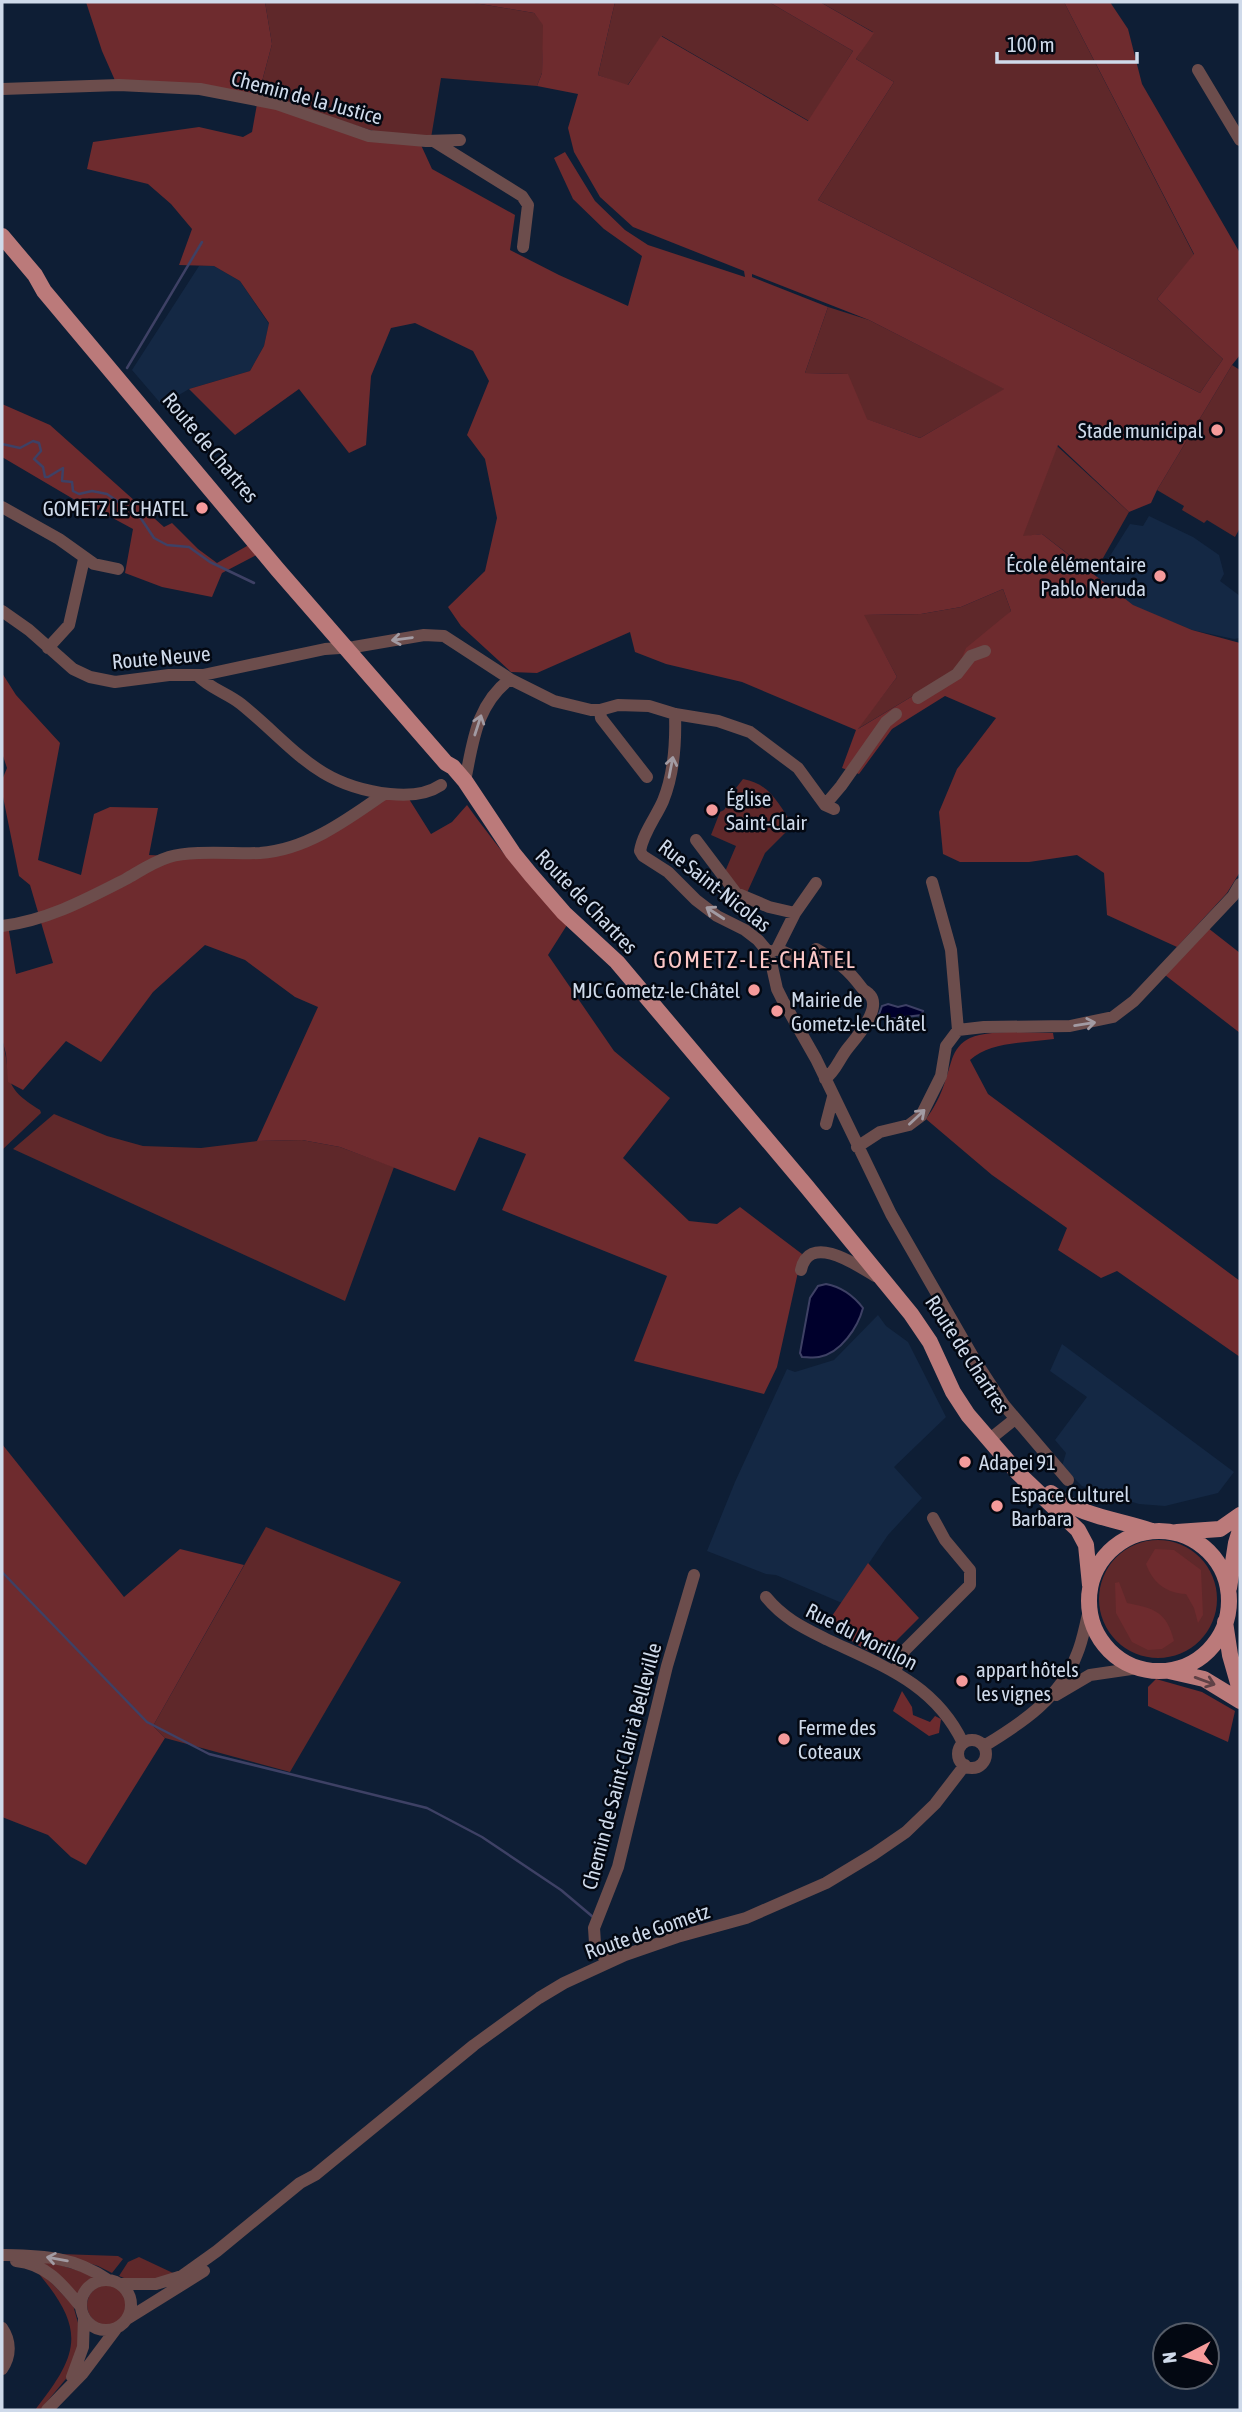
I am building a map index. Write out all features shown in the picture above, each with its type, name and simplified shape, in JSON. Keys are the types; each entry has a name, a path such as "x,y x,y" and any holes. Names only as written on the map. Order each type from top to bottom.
{"main road":[{"name":"Route de Chartres","path":"2,236 35,275 44,291 446,763 465,781 524,867 564,913 617,962 807,1187 928,1325 965,1392 1018,1474 1078,1530 1088,1553 1090,1585"},
{"name":"Route de Chartres","path":"993,1437 1064,1502 1095,1517 1152,1531"},
{"path":"1240,1515 1220,1529 1152,1531 1124,1540 1109,1551 1097,1567 1090,1585 1090,1611 1095,1630 1106,1647 1121,1660 1138,1668 1166,1670 1204,1679 1240,1701"},
{"path":"1240,1530 1225,1622 1230,1655 1240,1690"},
{"path":"1173,1532 1191,1539 1213,1558 1223,1575 1228,1594"},
{"path":"1166,1670 1186,1665 1203,1655 1216,1640 1225,1622"}],"street":[{"path":"1198,70 1240,140"},
{"name":"Chemin de la Justice","path":"2,89 117,85 200,89 277,104 369,136 435,142 460,140"},
{"name":"Chemin de la Justice","path":"435,142 522,196 528,205 523,247"},
{"path":"2,507 59,539 84,559 118,569"},
{"path":"48,648 69,625 84,559"},
{"name":"Route Neuve","path":"2,611 73,669 106,682 127,682 169,675 197,676 349,647"},
{"path":"349,647 425,635 444,636 510,679 554,701 601,718 647,777"},
{"path":"918,698 957,674 971,656 985,651"},
{"path":"197,676 233,697 291,750 342,784 384,794 411,795 433,790 441,785"},
{"path":"465,781 476,731 486,704 496,690 510,679"},
{"path":"592,713 618,705 649,706 718,721 750,732 798,768 829,807 886,722 896,714"},
{"name":"Rue Saint-Nicolas","path":"676,714 676,744 667,787 643,839 640,850 643,856 668,872 696,900 717,916 745,930 773,951 777,989 825,1079 888,1209 976,1362 1015,1419 1068,1480"},
{"path":"2,926 31,922 63,911 146,867 173,856 262,853 288,849 332,828 384,794"},
{"path":"696,840 736,893 769,907 795,913"},
{"path":"858,1147 880,1132 909,1125 921,1116 941,1076 946,1046 958,1030 951,950 932,882"},
{"path":"794,957 773,951 816,883"},
{"path":"958,1030 1070,1026 1113,1017 1134,1001 1238,893"},
{"path":"816,949 848,970 863,991 871,995 873,1002 865,1026 842,1056 834,1073 825,1079"},
{"path":"825,1124 833,1097"},
{"path":"801,1270 807,1258 815,1254 832,1253 882,1274"},
{"path":"993,1437 1015,1419"},
{"path":"895,1671 905,1650 971,1585 970,1570 945,1540 933,1518"},
{"name":"Chemin de Saint-Clair à Belleville","path":"607,1962 595,1943 594,1928 618,1867 667,1666 694,1575"},
{"name":"Rue du Morillon","path":"766,1597 791,1622 895,1671 942,1708 963,1743"},
{"path":"1050,1698 1078,1653 1090,1611"},
{"path":"984,1746 1030,1716 1050,1698 1090,1675 1138,1668"},
{"path":"977,1740 984,1746 986,1755 982,1763 974,1768 965,1765 958,1755 963,1743 977,1740"},
{"name":"Route de Gometz","path":"121,2284 156,2284 182,2276 300,2183 315,2175 494,2028 564,1983 607,1962 677,1937 746,1918 804,1894 872,1856 906,1832 935,1804 965,1765"},
{"name":"Route de Gometz","path":"127,2319 198,2276 305,2188 315,2175"},
{"path":"2,2255 60,2258 79,2263 108,2280 121,2284 130,2297 132,2304 127,2319 116,2329 83,2373 47,2410"},
{"path":"2,2261 30,2263 47,2272 59,2280 94,2328 116,2329"},
{"path":"68,2387 79,2364 83,2347 82,2300 88,2288 108,2280"},
{"path":"2,2328 8,2340 9,2351 2,2369"}],"shaded area":[{"path":"86,2 265,2 272,44 257,100 117,85 102,51"},
{"path":"265,2 469,2 534,13 544,25 542,73 537,86 441,78 431,138 380,133 280,102 270,90 260,89 272,44"},
{"path":"469,2 615,2 598,75 628,85 661,36 808,121 853,51 769,2 820,2 874,33 856,59 894,82 818,200 1200,393 1223,359 1157,299 1194,254 1064,2 1110,2 1128,29 1142,84 1240,253 1240,355 1151,503 1129,512 1058,445 1023,536 1042,534 1133,605 1192,630 1240,643 1240,872 1227,893 1177,947 1107,915 1104,873 1077,855 1029,862 960,862 943,854 939,812 957,769 996,718 945,696 892,729 859,774 842,768 856,730 742,682 666,664 635,652 630,632 537,673 511,672 461,626 448,607 485,571 497,518 485,459 467,435 489,381 473,351 415,323 391,328 371,376 366,445 349,453 299,389 235,435 189,389 250,371 264,346 269,323 240,281 214,266 179,265 192,229 171,204 148,184 87,169 93,142 199,127 243,137 252,132 257,104 421,145 432,169 515,215 510,250 628,306 642,256 604,229 573,199 554,158 565,152 595,201 625,230 648,245 745,277 744,271 633,227 600,197 574,152 568,128 578,94 537,86 542,73 543,25 534,13","holes":["752,274 869,320 1004,389 920,438 867,419 848,374 805,373 828,307 752,277","1003,589 1011,611 966,648 955,675 916,694 858,729 897,677 864,615 921,614 961,607"]},
{"path":"615,2 769,2 853,51 809,121 662,36 627,86 598,75"},
{"path":"820,2 1064,2 1194,255 1157,299 1223,359 1200,393 818,200 894,82 856,59 873,32"},
{"path":"199,266 214,266 240,281 269,324 264,346 250,371 189,389 162,405 132,370"},
{"path":"828,307 869,320 1005,389 920,438 866,419 847,374 805,373"},
{"name":"Stade municipal","path":"1232,365 1240,370 1240,528 1235,537 1207,520 1204,523 1182,510 1184,506 1157,490"},
{"path":"2,404 50,425 164,527 172,523 198,549 217,563 254,542 262,552 222,573 212,597 162,587 125,573 133,529 96,509 89,509 79,518 74,513 78,506 75,500 2,457"},
{"path":"1057,446 1129,512 1094,574 1042,534 1022,537"},
{"name":"École élémentaire Pablo Neruda","path":"1149,516 1193,537 1219,555 1224,574 1220,581 1240,596 1240,638 1192,630 1133,606 1096,578 1130,524 1143,526"},
{"path":"1003,589 1011,611 955,675 916,694 856,730 897,677 863,615 921,614 961,607"},
{"path":"2,673 16,695 60,743 38,860 81,875 94,814 110,807 158,808 149,855 214,858 288,852 378,800 409,799 431,834 452,822 467,805 515,867 567,925 548,955 614,1051 670,1098 623,1158 689,1221 717,1224 740,1207 802,1254 777,1367 764,1394 634,1361 667,1276 502,1210 526,1154 479,1137 455,1191 340,1147 302,1140 257,1141 318,1007 295,997 245,960 205,945 153,992 101,1062 66,1041 23,1090 8,1082 2,1039 2,926 8,925 16,974 53,963 30,885 19,876 2,792 2,780 7,768 2,753"},
{"path":"743,779 767,790 793,825 765,853 746,895 724,874 736,846 711,835 720,812 738,790 736,788"},
{"path":"1208,928 1240,953 1240,1033 1165,975"},
{"path":"888,1004 898,1007 906,1005 923,1011 922,1015 887,1019 878,1017 882,1006"},
{"path":"1000,1032 1053,1033 1054,1039 998,1046 970,1060 988,1094 1240,1281 1240,1357 1117,1271 1101,1278 1058,1250 1067,1228 992,1175 926,1119 939,1097 955,1052 961,1044 979,1035"},
{"path":"2,1039 13,1087 41,1113 2,1150"},
{"path":"54,1114 107,1136 143,1146 201,1148 257,1141 302,1140 340,1147 394,1167 345,1301 13,1149"},
{"path":"826,1284 842,1289 855,1299 863,1308 861,1315 853,1331 841,1345 827,1355 802,1357 800,1353 810,1298 818,1286"},
{"path":"878,1315 886,1326 908,1342 946,1417 894,1467 922,1498 888,1535 842,1603 776,1575 766,1574 707,1551 735,1482 787,1369 795,1372 834,1360"},
{"path":"1062,1344 1234,1472 1218,1493 1165,1506 1139,1504 1082,1486 1062,1466 1066,1453 1055,1440 1087,1397 1050,1371"},
{"path":"2,1444 124,1597 180,1549 244,1565 153,1726 165,1738 86,1865 71,1857 48,1835 2,1817"},
{"path":"266,1527 401,1582 290,1772 165,1738 153,1726"},
{"path":"1158,1540 1181,1544 1200,1557 1213,1576 1217,1599 1213,1622 1200,1641 1181,1654 1158,1658 1135,1654 1116,1641 1103,1622 1099,1599 1103,1576 1116,1557 1135,1544"},
{"path":"1155,1549 1174,1550 1201,1570 1203,1615 1198,1623 1186,1594 1166,1589 1156,1582 1149,1571 1146,1564"},
{"path":"868,1563 919,1618 883,1654 866,1650 843,1633 835,1632 832,1616"},
{"path":"1119,1582 1127,1603 1158,1613 1168,1624 1174,1641 1162,1649 1148,1650 1132,1642 1116,1613 1115,1583"},
{"path":"1156,1679 1202,1692 1235,1711 1228,1742 1148,1706 1148,1687"},
{"path":"902,1691 912,1707 913,1715 930,1722 935,1716 941,1719 939,1733 929,1736 893,1711"},
{"path":"60,2254 118,2256 123,2259 112,2273"},
{"path":"139,2257 173,2273 166,2279 119,2276 128,2262"},
{"path":"43,2260 96,2276 87,2281 78,2294 41,2265"},
{"path":"40,2271 73,2305 80,2330 80,2343 70,2374 40,2410 35,2410 61,2374 71,2343 65,2312 39,2274"},
{"path":"107,2285 115,2286 121,2291 126,2297 126,2313 121,2319 115,2324 107,2325 99,2324 93,2319 88,2313 87,2305 88,2297 93,2291 99,2286"}],"waterway":[{"path":"127,368 202,242"},
{"path":"2,444 20,448 33,441 39,443 41,451 34,459 43,467 45,477 63,468 62,481 72,482 73,491 79,494 92,491 107,494 140,517 154,538 167,545 189,547 210,562 254,583"},
{"path":"2,1572 147,1722 209,1754 427,1808 482,1837 561,1890 593,1917"}],"place":[{"name":"Stade municipal","path":"1217,430"},
{"name":"GOMETZ LE CHATEL","path":"202,508"},
{"name":"École élémentaire Pablo Neruda","path":"1160,576"},
{"name":"Église Saint-Clair","path":"712,810"},
{"name":"MJC Gometz-le-Châtel","path":"754,990"},
{"name":"Mairie de Gometz-le-Châtel","path":"777,1011"},
{"name":"Adapei 91","path":"965,1462"},
{"name":"Espace Culturel Barbara","path":"997,1506"},
{"name":"appart hôtels les vignes","path":"962,1681"},
{"name":"Ferme des Coteaux","path":"784,1739"}],"district":[{"name":"GOMETZ-LE-CHÂTEL","path":"755,959"}]}
